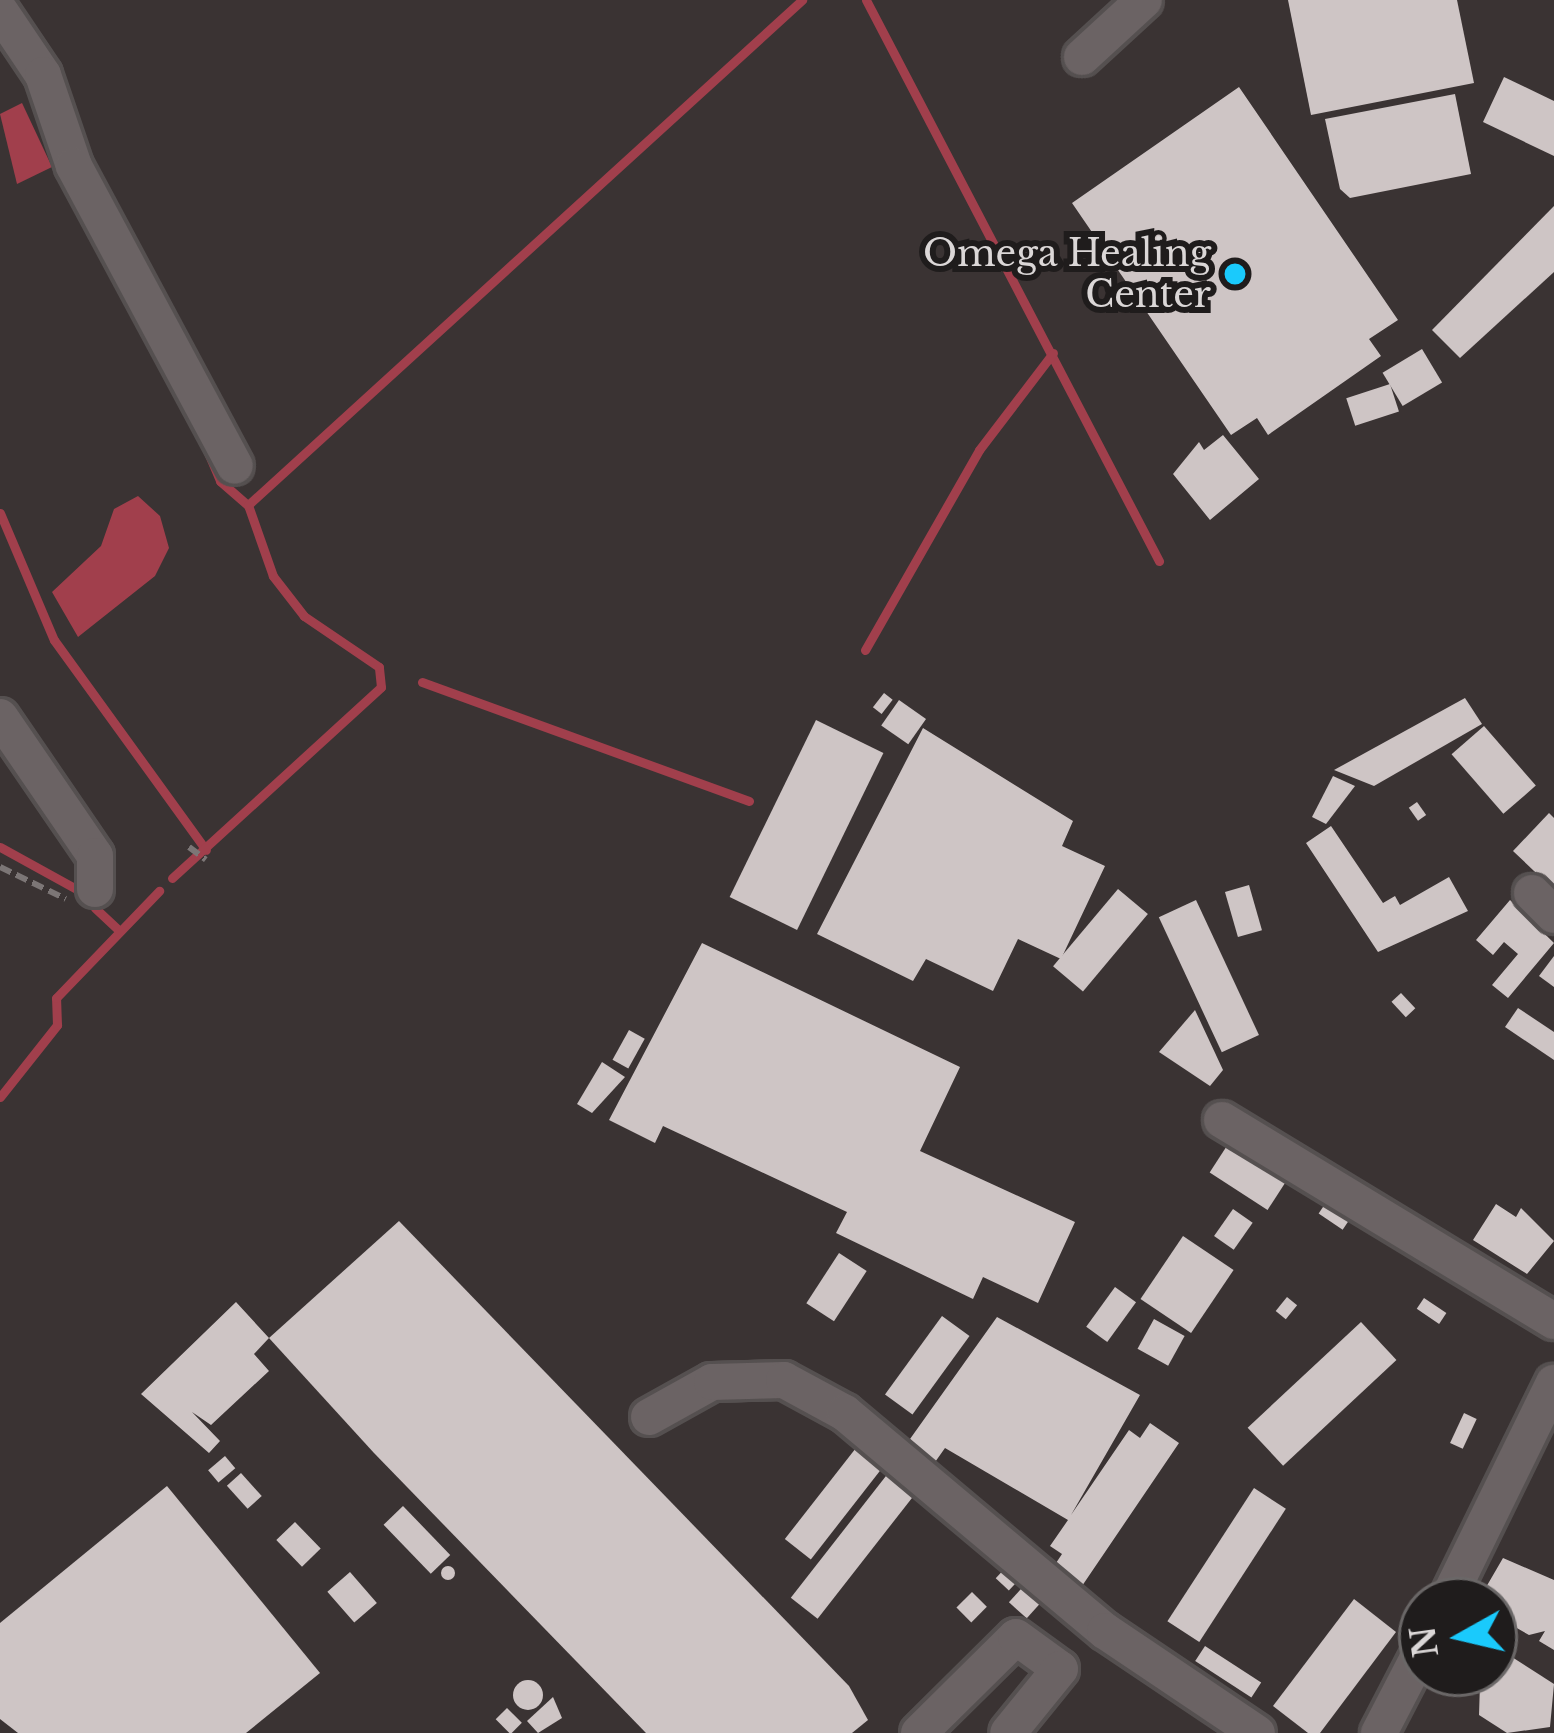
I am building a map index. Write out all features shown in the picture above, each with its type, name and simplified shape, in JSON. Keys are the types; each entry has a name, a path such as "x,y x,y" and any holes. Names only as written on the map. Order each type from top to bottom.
{"street":[{"path":"1082,57 1144,0"},
{"path":"0,10 44,75 74,166 235,466"},
{"path":"0,717 95,856 94,889"},
{"path":"1222,1120 1554,1321"},
{"path":"649,1417 712,1382 784,1380 845,1413 1105,1631 1257,1733"},
{"path":"1459,1577 1550,1397"},
{"path":"919,1733 1016,1637 1060,1670 1008,1733"},
{"path":"1379,1733 1398,1696"}],"path":[{"path":"189,847 206,860"},
{"path":"0,867 71,900 94,889"}],"shaded area":[{"path":"22,103 52,167 17,184 0,114"},
{"path":"138,496 160,516 169,548 155,576 78,637 52,592 101,546 114,509"}],"building":[{"path":"1288,0 1457,0 1474,83 1311,115"},
{"path":"1504,77 1554,101 1554,156 1483,122"},
{"path":"1239,87 1398,320 1369,339 1381,356 1268,435 1257,418 1231,435 1072,203"},
{"path":"1455,94 1471,174 1350,198 1340,189 1325,119"},
{"path":"1554,206 1554,272 1460,358 1432,330"},
{"path":"1422,349 1442,382 1403,406 1383,373"},
{"path":"1390,384 1399,412 1355,426 1346,398"},
{"path":"1223,435 1259,479 1210,520 1173,474 1199,442 1204,450"},
{"path":"884,693 893,700 882,714 873,707"},
{"path":"1465,698 1482,724 1374,786 1334,770"},
{"path":"899,700 926,719 908,744 881,725"},
{"path":"816,720 883,753 797,930 730,897"},
{"path":"1484,726 1536,786 1503,814 1452,754"},
{"path":"923,728 1073,821 1062,846 1105,866 1061,959 1018,939 993,991 926,959 913,981 817,934"},
{"path":"1333,776 1355,786 1326,824 1312,817"},
{"path":"1417,802 1426,815 1418,821 1409,808"},
{"path":"1549,813 1554,818 1554,890 1513,851"},
{"path":"1331,826 1383,903 1395,896 1400,905 1449,877 1468,911 1378,952 1306,843"},
{"path":"1249,885 1262,930 1238,937 1225,892"},
{"path":"1118,889 1148,914 1083,991 1053,966"},
{"path":"1196,900 1259,1035 1222,1052 1159,917"},
{"path":"1510,900 1554,943 1508,998 1492,985 1518,954 1504,942 1493,955 1476,940"},
{"path":"702,943 960,1067 920,1151 1075,1222 1038,1303 983,1277 973,1299 836,1233 847,1212 663,1126 655,1143 609,1120"},
{"path":"1554,956 1554,987 1539,976"},
{"path":"1401,993 1415,1008 1406,1017 1391,1002"},
{"path":"1518,1008 1554,1032 1554,1060 1505,1027"},
{"path":"1195,1010 1223,1070 1210,1086 1159,1052"},
{"path":"629,1030 645,1039 628,1068 613,1060"},
{"path":"602,1062 625,1077 592,1113 577,1104"},
{"path":"1232,1138 1290,1176 1268,1210 1210,1172"},
{"path":"1327,1201 1351,1217 1343,1230 1319,1213"},
{"path":"1496,1204 1516,1217 1521,1208 1554,1241 1527,1274 1473,1240"},
{"path":"1233,1209 1253,1223 1234,1250 1214,1236"},
{"path":"399,1221 849,1686 868,1720 852,1733 646,1733 374,1453 269,1338"},
{"path":"1183,1236 1234,1270 1191,1333 1141,1299"},
{"path":"839,1253 867,1271 834,1321 806,1303"},
{"path":"1115,1287 1136,1302 1107,1342 1086,1327"},
{"path":"1287,1297 1297,1305 1286,1319 1276,1311"},
{"path":"1424,1298 1446,1313 1439,1324 1417,1309"},
{"path":"236,1302 269,1338 254,1354 269,1371 211,1425 192,1412 220,1441 209,1453 141,1394"},
{"path":"942,1316 970,1336 912,1414 885,1394"},
{"path":"997,1317 1140,1395 1071,1515 1129,1430 1140,1438 1150,1423 1179,1443 1082,1586 1054,1566 1062,1554 1050,1546 1068,1520 945,1448 933,1465 910,1439"},
{"path":"1154,1319 1185,1336 1168,1366 1138,1349"},
{"path":"1361,1322 1396,1360 1283,1466 1248,1428"},
{"path":"1464,1413 1477,1419 1463,1449 1450,1443"},
{"path":"863,1439 889,1459 811,1559 785,1539"},
{"path":"225,1456 235,1468 218,1482 208,1470"},
{"path":"893,1467 920,1488 818,1619 791,1598"},
{"path":"241,1473 262,1496 248,1509 227,1486"},
{"path":"167,1486 320,1673 246,1733 18,1733 0,1719 0,1623"},
{"path":"1254,1488 1286,1509 1199,1642 1167,1621"},
{"path":"403,1506 450,1555 431,1574 384,1525"},
{"path":"295,1522 321,1549 302,1567 276,1540"},
{"path":"1503,1558 1554,1580 1554,1650 1539,1641 1545,1631 1529,1635 1518,1629 1518,1577 1492,1577"},
{"path":"1008,1565 1021,1577 1009,1590 996,1578"},
{"path":"448,1566 455,1573 448,1580 441,1573"},
{"path":"350,1572 377,1603 354,1623 327,1592"},
{"path":"1029,1580 1047,1596 1027,1618 1009,1602"},
{"path":"972,1592 987,1607 971,1622 956,1608"},
{"path":"1354,1599 1396,1632 1320,1733 1308,1733 1273,1706"},
{"path":"1205,1646 1261,1682 1251,1698 1195,1661"},
{"path":"1518,1661 1554,1684 1550,1727 1507,1733 1479,1715 1480,1697 1518,1697"},
{"path":"528,1680 539,1684 543,1695 539,1706 528,1710 517,1706 513,1695 517,1684"},
{"path":"553,1697 562,1718 538,1733 527,1721"},
{"path":"507,1708 522,1723 509,1733 496,1719"}],"waterway":[{"path":"172,878 381,687 379,667 304,616 273,576 248,505 802,0"},
{"path":"866,0 1159,561"},
{"path":"865,650 979,450 1053,353"},
{"path":"207,450 220,481 248,505"},
{"path":"0,513 54,640 206,850"},
{"path":"422,682 749,801"},
{"path":"0,847 80,891"},
{"path":"0,1097 57,1025 56,998 159,891"},
{"path":"95,908 120,931"}],"place":[{"name":"Omega Healing Center","path":"1235,274"}]}
